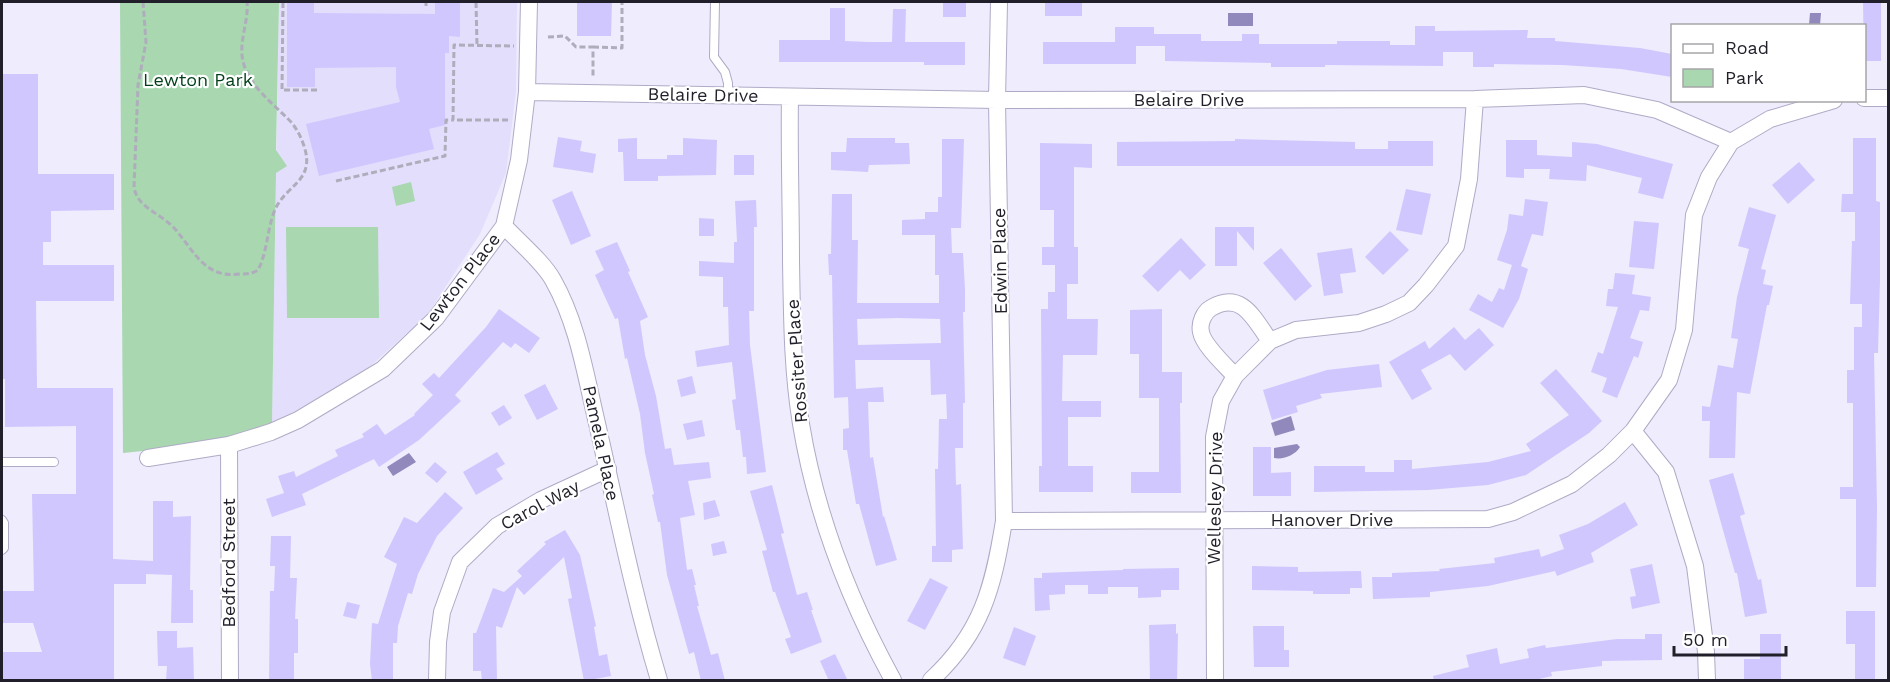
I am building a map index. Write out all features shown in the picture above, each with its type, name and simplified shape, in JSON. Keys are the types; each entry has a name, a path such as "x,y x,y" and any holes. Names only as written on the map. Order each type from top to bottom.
{"street":[{"name":"Lewton Place","path":"148,458 229,445 271,432 298,420 383,369 436,318 504,226 519,160 527,92 529,2"},
{"name":"Edwin Place","path":"931,681 969,638 988,596 997,565 1004,521 997,100 999,2"},
{"name":"Belaire Drive","path":"527,92 997,100 1475,99 1584,95 1656,110 1731,142"},
{"name":"Rossiter Place","path":"790,97 792,328 795,385 801,426 828,534 846,585 867,632 893,681"},
{"path":"1866,99 1888,98"},
{"name":"Wellesley Drive","path":"1215,681 1214,437 1221,401 1235,376 1270,341 1296,330 1359,323 1386,314 1409,303 1426,285 1456,246 1469,179 1475,99"},
{"path":"1731,142 1770,119 1827,102"},
{"name":"Hanover Drive","path":"1004,521 1488,519 1513,513 1572,484 1633,431 1669,380 1684,330 1694,215 1709,177 1731,142"},
{"name":"Pamela Place","path":"504,226 552,277 567,307 578,340 608,469 619,529 659,681"},
{"path":"1235,376 1206,344 1201,333 1202,319 1206,311 1230,300 1240,303 1270,341"},
{"path":"1633,431 1666,471 1695,566 1701,606 1707,681"},
{"name":"Bedford Street","path":"229,445 230,681"},
{"name":"Carol Way","path":"437,681 438,642 442,612 460,562 497,526 541,500 608,469"}],"lane":[{"path":"715,2 714,57 725,72 728,96"},
{"path":"2,462 54,462"},
{"path":"2,520 4,548 2,550"}],"path":[{"path":"143,2 146,42 138,85 134,187 136,196 175,230 205,265 231,276 254,273 258,270 273,213 279,200 302,178 308,161 296,129 259,91 244,66 241,55 247,2"},
{"path":"283,2 282,90 320,90"},
{"path":"476,2 477,45"},
{"path":"548,37 565,36 576,47 622,48 622,2"},
{"path":"453,120 454,45 514,46"},
{"path":"593,47 593,82"},
{"path":"336,181 445,156 446,120 508,120"}],"shaded area":[{"path":"279,2 517,2 516,91 506,173 480,234 427,315 364,372 272,424"},
{"path":"1228,13 1253,13 1253,26 1228,26"},
{"path":"1810,13 1821,13 1820,24 1809,24"},
{"path":"1291,416 1295,430 1275,436 1271,423"},
{"path":"1297,444 1300,447 1292,455 1285,458 1274,458 1274,448"},
{"path":"409,453 416,462 393,476 387,467"}],"green space":[{"name":"Lewton Park","path":"120,2 279,2 276,150 287,166 276,173 272,424 231,438 181,447 123,453"},
{"path":"411,182 415,201 396,206 392,187"},
{"path":"286,227 378,227 379,318 287,318"}],"building":[{"path":"287,2 314,2 314,13 435,14 435,2 460,2 460,37 449,36 449,53 445,53 445,125 429,129 434,149 319,176 306,124 400,102 396,87 396,67 315,68 315,87 287,87"},
{"path":"577,2 612,2 611,36 577,36"},
{"path":"943,2 966,2 966,17 943,17"},
{"path":"1045,2 1082,2 1082,16 1045,16"},
{"path":"1863,2 1881,2 1881,61 1866,61 1866,24 1863,24"},
{"path":"830,8 845,8 845,41 868,42 892,42 893,9 906,9 905,42 965,42 965,65 924,65 924,62 779,62 779,40 830,40"},
{"path":"1415,26 1435,26 1435,31 1528,30 1527,38 1555,38 1555,41 1640,48 1671,54 1671,77 1621,69 1563,65 1494,64 1494,67 1473,67 1473,52 1443,52 1443,66 1271,67 1271,63 1165,61 1165,46 1136,46 1136,64 1043,64 1043,42 1115,42 1115,27 1154,27 1154,34 1201,34 1201,41 1242,41 1242,34 1259,34 1259,44 1390,41 1390,45 1415,45"},
{"path":"2,74 38,74 38,174 114,174 114,210 51,211 51,242 43,242 43,265 114,265 114,301 36,301 37,388 113,388 113,559 153,561 153,501 173,501 173,517 191,516 190,590 193,590 193,623 171,623 172,575 146,574 146,584 114,584 114,681 2,681 2,652 42,652 33,623 2,623 2,591 34,591 32,494 76,494 76,426 5,427 5,379 2,379"},
{"path":"558,137 582,141 580,151 596,154 593,173 553,167"},
{"path":"637,138 637,159 667,159 667,155 683,155 683,138 717,140 716,175 658,176 658,181 624,181 623,152 618,152 618,139"},
{"path":"847,138 895,138 895,143 909,143 910,164 869,165 868,172 831,170 831,152 846,152"},
{"path":"1853,138 1876,138 1876,201 1880,202 1878,353 1874,353 1876,587 1856,587 1856,499 1840,499 1840,487 1853,487 1853,403 1847,403 1847,370 1854,370 1854,327 1862,327 1862,304 1850,304 1855,212 1841,212 1842,194 1853,194"},
{"path":"942,139 964,139 961,228 951,228 952,253 963,253 965,290 963,448 955,448 956,485 961,484 963,549 952,550 952,562 932,562 932,546 936,546 935,469 938,469 939,419 947,419 946,394 931,395 930,360 855,360 856,389 883,387 884,402 868,402 870,458 873,457 883,517 897,560 876,566 859,504 856,504 847,450 843,450 843,429 849,428 848,397 834,398 832,275 829,275 828,254 831,254 832,194 852,194 852,240 858,240 857,303 939,303 939,275 935,275 935,235 902,235 902,220 925,219 925,212 938,212 938,197 942,197","holes":["857,319 940,319 941,343 858,345"]},
{"path":"1235,139 1355,142 1355,149 1388,149 1388,141 1433,141 1433,166 1117,166 1117,142 1235,141"},
{"path":"1506,140 1537,140 1537,155 1572,157 1572,142 1597,144 1673,164 1663,199 1638,193 1642,178 1587,165 1586,181 1549,179 1550,169 1524,169 1524,178 1506,177"},
{"path":"1040,143 1092,144 1092,168 1074,167 1074,247 1078,247 1078,284 1067,284 1067,319 1098,319 1097,355 1063,355 1062,401 1101,401 1101,417 1068,417 1068,466 1093,466 1093,492 1039,492 1039,466 1042,466 1041,309 1048,309 1048,292 1055,292 1055,265 1042,265 1042,247 1054,247 1054,210 1040,210"},
{"path":"734,155 754,155 754,175 734,175"},
{"path":"1799,162 1815,180 1788,204 1772,185"},
{"path":"1406,189 1431,194 1422,235 1396,230"},
{"path":"572,191 591,236 571,245 552,200"},
{"path":"1525,199 1548,202 1543,236 1532,234 1521,266 1528,269 1519,299 1503,328 1469,310 1478,294 1492,302 1499,288 1504,290 1512,265 1497,260 1507,230 1509,214 1523,216"},
{"path":"756,200 754,311 749,311 750,345 766,472 747,474 740,430 736,430 732,400 736,399 732,362 697,367 695,351 729,345 728,307 723,307 723,277 699,276 699,261 734,263 734,242 737,242 735,201"},
{"path":"1749,207 1776,215 1761,269 1766,270 1763,284 1773,286 1769,305 1767,305 1750,394 1737,392 1735,458 1709,458 1710,421 1702,421 1702,406 1710,407 1718,365 1733,368 1738,339 1731,338 1737,297 1749,249 1738,246"},
{"path":"699,218 714,219 714,236 699,236"},
{"path":"1634,221 1659,223 1654,269 1629,267"},
{"path":"1215,227 1254,227 1254,251 1237,231 1237,266 1215,266"},
{"path":"1390,231 1409,250 1383,275 1365,257"},
{"path":"1181,238 1206,265 1190,280 1180,270 1158,292 1142,276"},
{"path":"617,242 648,317 640,321 665,449 671,448 674,465 709,462 711,478 688,481 695,515 680,518 687,570 692,569 699,606 697,606 711,655 718,653 725,681 701,681 694,652 689,654 667,575 660,522 658,522 652,495 654,494 640,414 627,358 625,359 618,318 615,319 595,275 604,270 595,251"},
{"path":"1281,248 1312,286 1295,301 1263,263"},
{"path":"1352,248 1356,272 1340,274 1343,293 1324,296 1317,253"},
{"path":"1615,273 1635,275 1632,294 1651,297 1649,311 1640,310 1630,338 1643,342 1638,358 1634,356 1617,398 1602,392 1607,378 1591,372 1598,352 1603,354 1618,307 1606,306 1608,289 1613,289"},
{"path":"499,309 540,338 529,353 515,343 511,348 503,342 455,395 461,401 419,440 379,467 374,459 302,494 306,505 272,517 266,499 284,493 278,476 294,471 296,477 338,456 335,450 364,437 362,434 377,424 385,435 415,415 433,395 422,384 434,373 439,378 486,327"},
{"path":"1162,309 1162,372 1182,372 1181,493 1131,493 1131,472 1159,472 1159,398 1139,398 1139,354 1130,354 1130,310"},
{"path":"1454,327 1465,340 1479,328 1494,345 1465,371 1450,354 1421,370 1432,389 1412,400 1389,362 1425,341 1429,349"},
{"path":"1379,364 1382,387 1320,394 1322,398 1296,406 1298,412 1272,420 1263,390 1327,370"},
{"path":"1556,369 1602,421 1589,433 1526,475 1488,485 1428,490 1314,492 1314,466 1365,466 1365,472 1394,472 1394,460 1412,460 1412,469 1488,462 1531,451 1526,444 1569,415 1540,383"},
{"path":"692,376 696,393 681,397 677,380"},
{"path":"545,384 558,409 537,420 524,395"},
{"path":"504,405 512,418 499,426 491,413"},
{"path":"702,420 705,436 687,440 683,424"},
{"path":"1253,447 1271,447 1271,473 1291,472 1291,496 1253,496"},
{"path":"497,452 505,464 496,469 503,479 476,495 463,472"},
{"path":"435,462 447,472 437,483 425,473"},
{"path":"1733,473 1745,514 1740,516 1758,580 1761,579 1767,613 1745,617 1737,573 1735,573 1709,480"},
{"path":"772,485 784,533 781,534 797,595 807,592 822,642 791,654 785,639 791,637 775,592 773,592 762,551 767,550 750,491"},
{"path":"445,492 463,508 437,536 418,574 412,594 408,593 398,626 397,643 393,643 393,681 372,681 370,664 372,623 378,624 397,564 384,557 404,517 417,523"},
{"path":"715,500 720,516 704,520 703,503"},
{"path":"1625,502 1638,525 1591,553 1594,562 1557,576 1555,571 1488,586 1430,592 1430,597 1373,599 1372,577 1392,577 1392,573 1440,571 1439,569 1495,563 1494,558 1539,549 1541,557 1564,549 1559,535 1588,524"},
{"path":"565,530 580,555 596,626 594,627 599,656 607,654 611,676 584,681 568,599 572,598 564,557 524,595 517,587 502,628 496,626 497,681 482,681 481,671 473,671 473,633 476,633 493,588 504,592 522,576 517,571 546,544 544,542"},
{"path":"271,536 291,536 290,578 297,578 295,619 298,619 298,653 294,653 294,681 269,681 270,591 274,591 275,566 270,566"},
{"path":"724,541 727,553 713,556 711,544"},
{"path":"1652,564 1660,603 1632,609 1630,597 1636,596 1630,569"},
{"path":"1252,566 1298,567 1298,572 1361,571 1362,588 1350,588 1350,594 1252,590"},
{"path":"1179,568 1179,590 1161,590 1161,597 1138,598 1138,587 1108,587 1108,594 1088,594 1088,585 1065,585 1065,594 1049,595 1050,610 1035,611 1034,578 1042,578 1042,573"},
{"path":"930,578 948,587 925,630 907,621"},
{"path":"347,602 360,605 356,619 343,616"},
{"path":"1846,611 1875,611 1875,681 1855,681 1855,644 1846,644"},
{"path":"1176,624 1176,634 1178,633 1177,681 1150,681 1149,625"},
{"path":"1253,626 1284,626 1284,650 1289,650 1289,667 1254,667"},
{"path":"1014,627 1036,636 1025,666 1003,658"},
{"path":"157,631 177,631 177,648 193,647 194,681 166,681 167,666 158,666"},
{"path":"1645,634 1662,634 1662,660 1602,661 1602,666 1551,672 1552,676 1531,681 1434,681 1433,676 1469,667 1466,655 1497,648 1500,664 1529,658 1527,649 1545,645 1546,648 1617,639 1645,639"},
{"path":"1760,634 1781,634 1781,681 1744,681 1744,659 1760,659"},
{"path":"835,654 848,681 829,681 820,661"}]}
